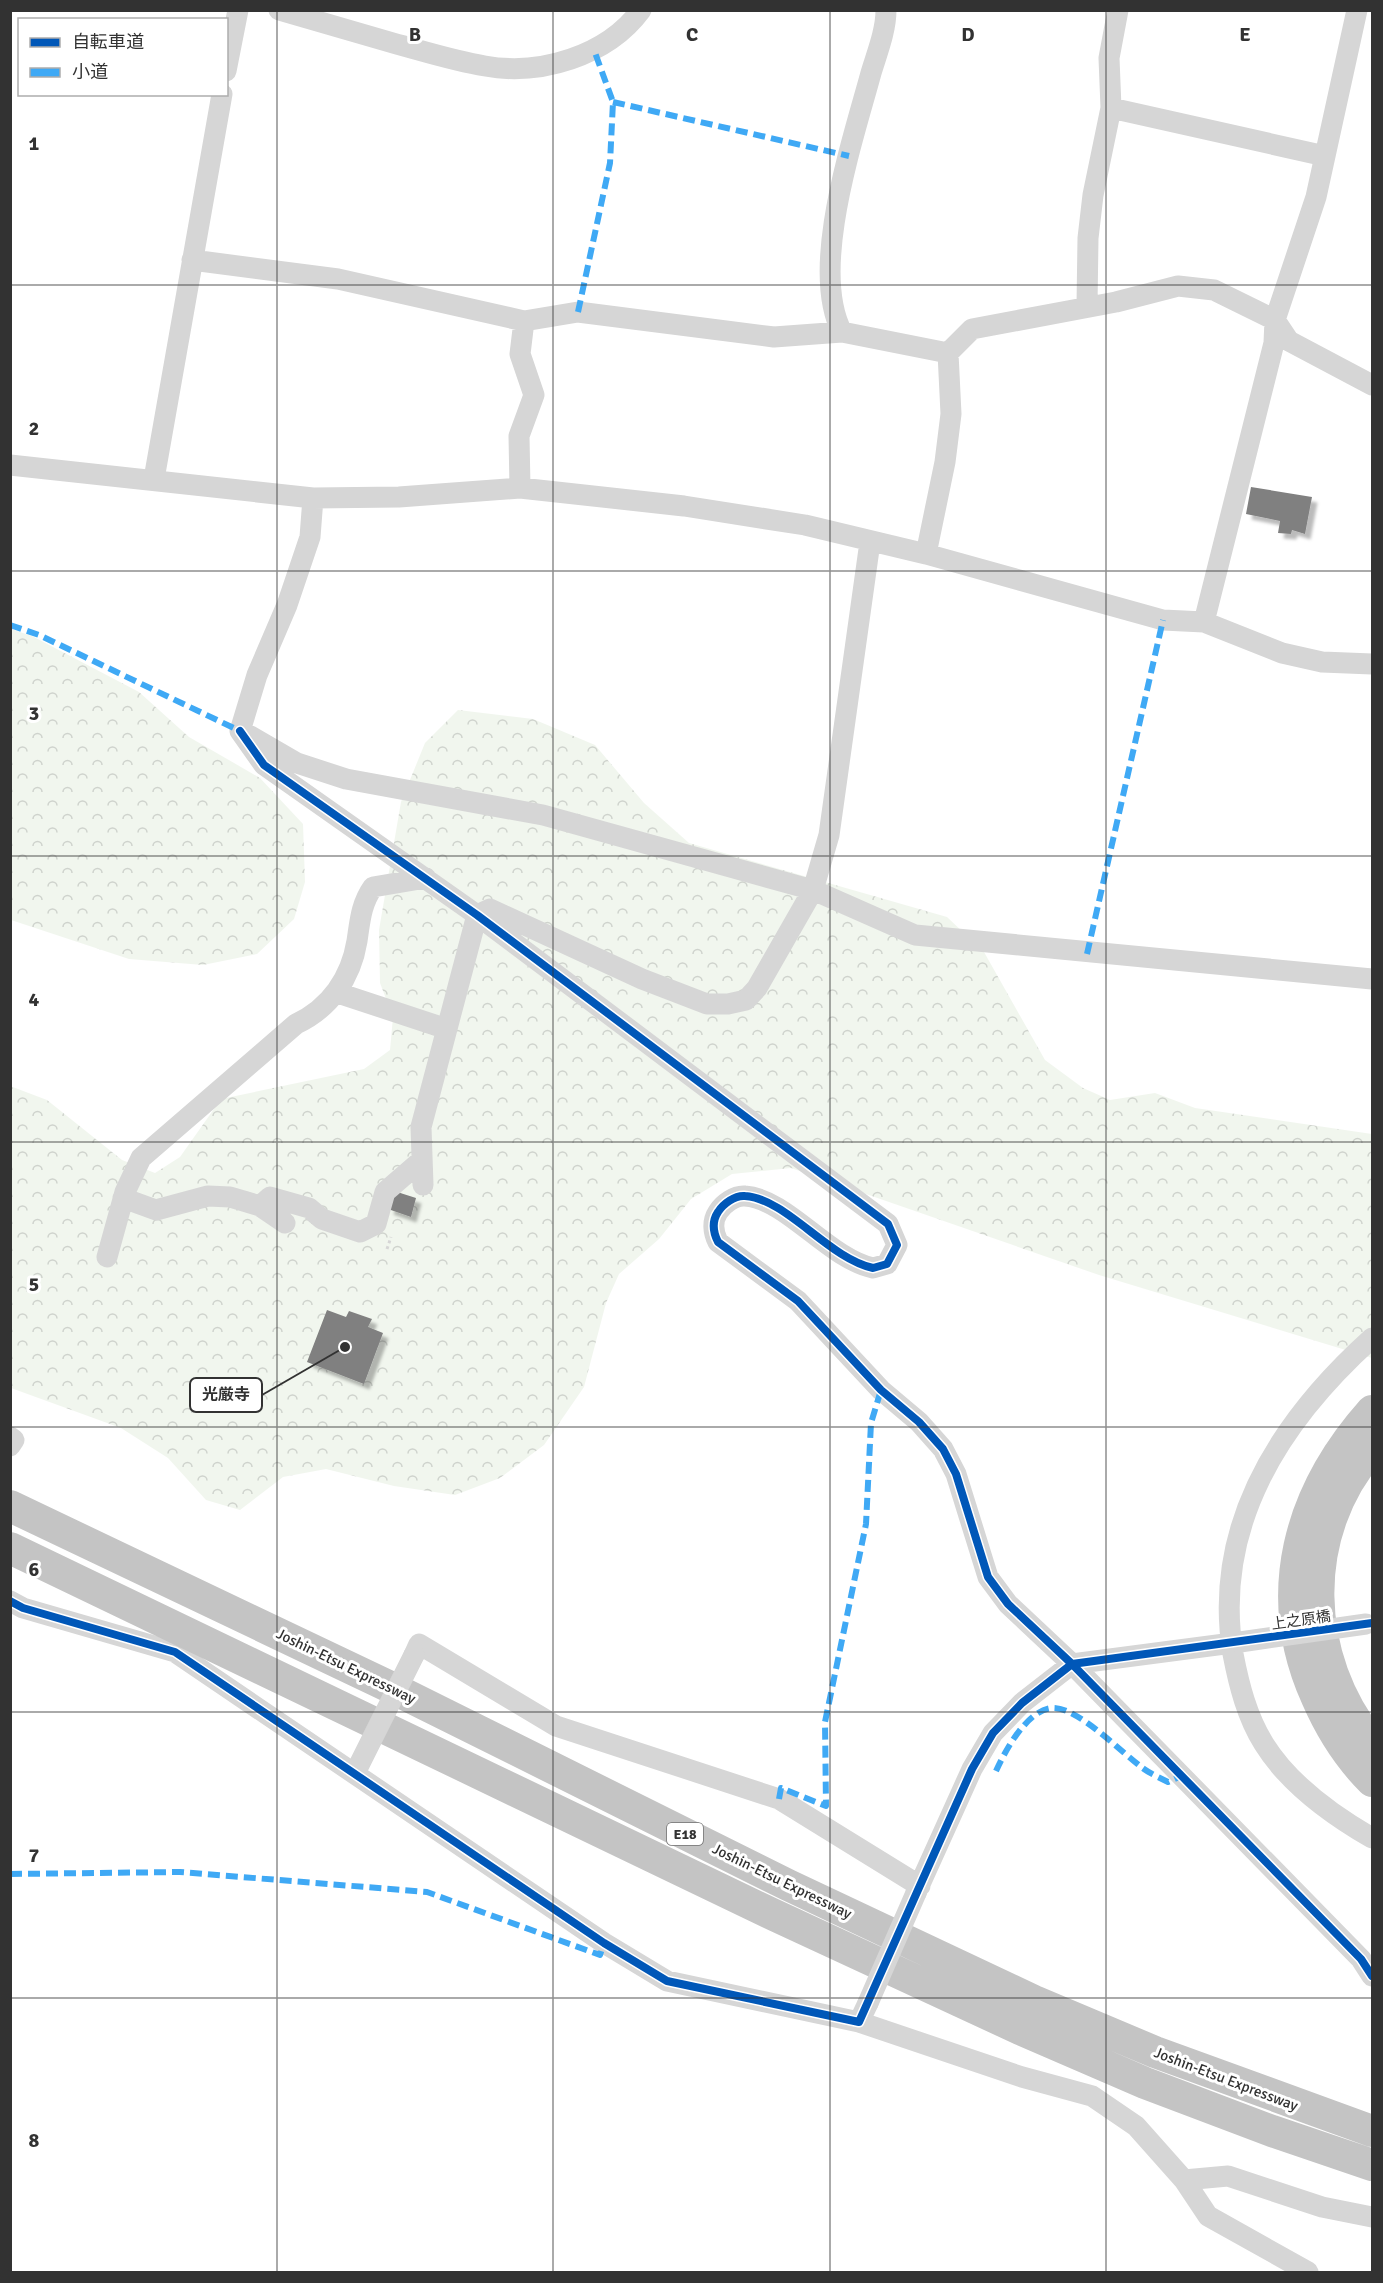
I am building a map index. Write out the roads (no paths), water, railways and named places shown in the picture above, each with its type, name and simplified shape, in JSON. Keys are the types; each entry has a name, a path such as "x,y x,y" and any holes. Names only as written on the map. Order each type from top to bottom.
{"highway":[{"path":"1372,1411 1331,1463 1316,1495 1297,1558 1293,1618 1299,1649 1323,1714 1341,1744 1372,1781"},
{"path":"1372,1449 1351,1479 1338,1507 1323,1554 1318,1594 1318,1622 1334,1680 1347,1707 1372,1743"},
{"name":"Joshin-Etsu Expressway","path":"10,1506 388,1686 788,1885 1034,2001 1155,2052 1372,2132"},
{"name":"Joshin-Etsu Expressway","path":"10,1548 792,1924 1020,2029 1145,2083 1272,2131 1372,2165"},
{"path":"1145,2083 1262,2135 1372,2174"}],"street":[{"path":"228,60 237,10"},
{"path":"279,10 440,56 498,67 538,67 566,61 594,50 618,33 641,10"},
{"path":"842,332 833,316 830,287 832,239 849,156 886,10"},
{"path":"1086,305 1088,237 1093,195 1111,108 1109,58 1118,10"},
{"path":"1204,622 1274,343 1275,320 1316,197 1357,10"},
{"path":"154,479 222,96"},
{"path":"1111,108 1324,156"},
{"path":"192,260 338,279 524,321 578,312 774,337 842,332 948,353"},
{"path":"926,554 945,462 951,414 948,353 972,329 1086,305 1116,302 1178,286 1214,290 1275,320 1289,341 1372,385"},
{"path":"520,488 519,435 534,395 520,354 524,321"},
{"path":"10,465 313,498 399,498 520,488 684,506 805,525 926,554 1163,620 1204,622 1282,653 1322,662 1361,666 1372,664"},
{"path":"240,731 257,675 287,605 310,537 313,498"},
{"path":"477,915 490,909 642,979 707,1004 728,1004 746,1000 757,988 813,890 829,835 870,542"},
{"path":"240,731 264,765 477,915 888,1224 897,1245 886,1264 873,1268 842,1256 773,1207 745,1196 730,1200 717,1213 713,1228 718,1242 798,1301 881,1390 919,1422 944,1449 956,1474 988,1577 1008,1604 1072,1664 1262,1855 1361,1959 1372,1976"},
{"path":"240,731 297,763 346,779 543,815 813,890 915,935 1372,980"},
{"path":"107,1257 123,1198 141,1158 296,1024 315,1015 341,986 346,980 357,943 360,915 373,887 426,878"},
{"path":"423,1185 422,1126 477,915"},
{"path":"341,986 344,995 447,1029"},
{"path":"260,1206 270,1197 309,1208 322,1218 360,1232 376,1224 385,1192 422,1160"},
{"path":"123,1198 156,1210 208,1196 230,1197 260,1206 285,1223"},
{"path":"1372,1338 1324,1386 1270,1456 1254,1488 1242,1521 1233,1557 1229,1596 1236,1643 1238,1682 1264,1744 1288,1773 1313,1796 1344,1822 1372,1838"},
{"path":"10,1437 14,1440 10,1446"},
{"path":"10,1601 23,1608 175,1652 356,1770 604,1943 667,1981 859,2022 1022,2077 1092,2096 1136,2126 1184,2180 1208,2216 1308,2272"},
{"name":"上之原橋","path":"1072,1664 1369,1624"},
{"path":"356,1770 420,1644 556,1726 778,1799 918,1889"},
{"path":"859,2022 972,1768 993,1733 1022,1703 1072,1664"},
{"path":"1184,2180 1228,2176 1322,2207 1372,2217"}],"place":[{"name":"光厳寺","path":"345,1347"}]}
